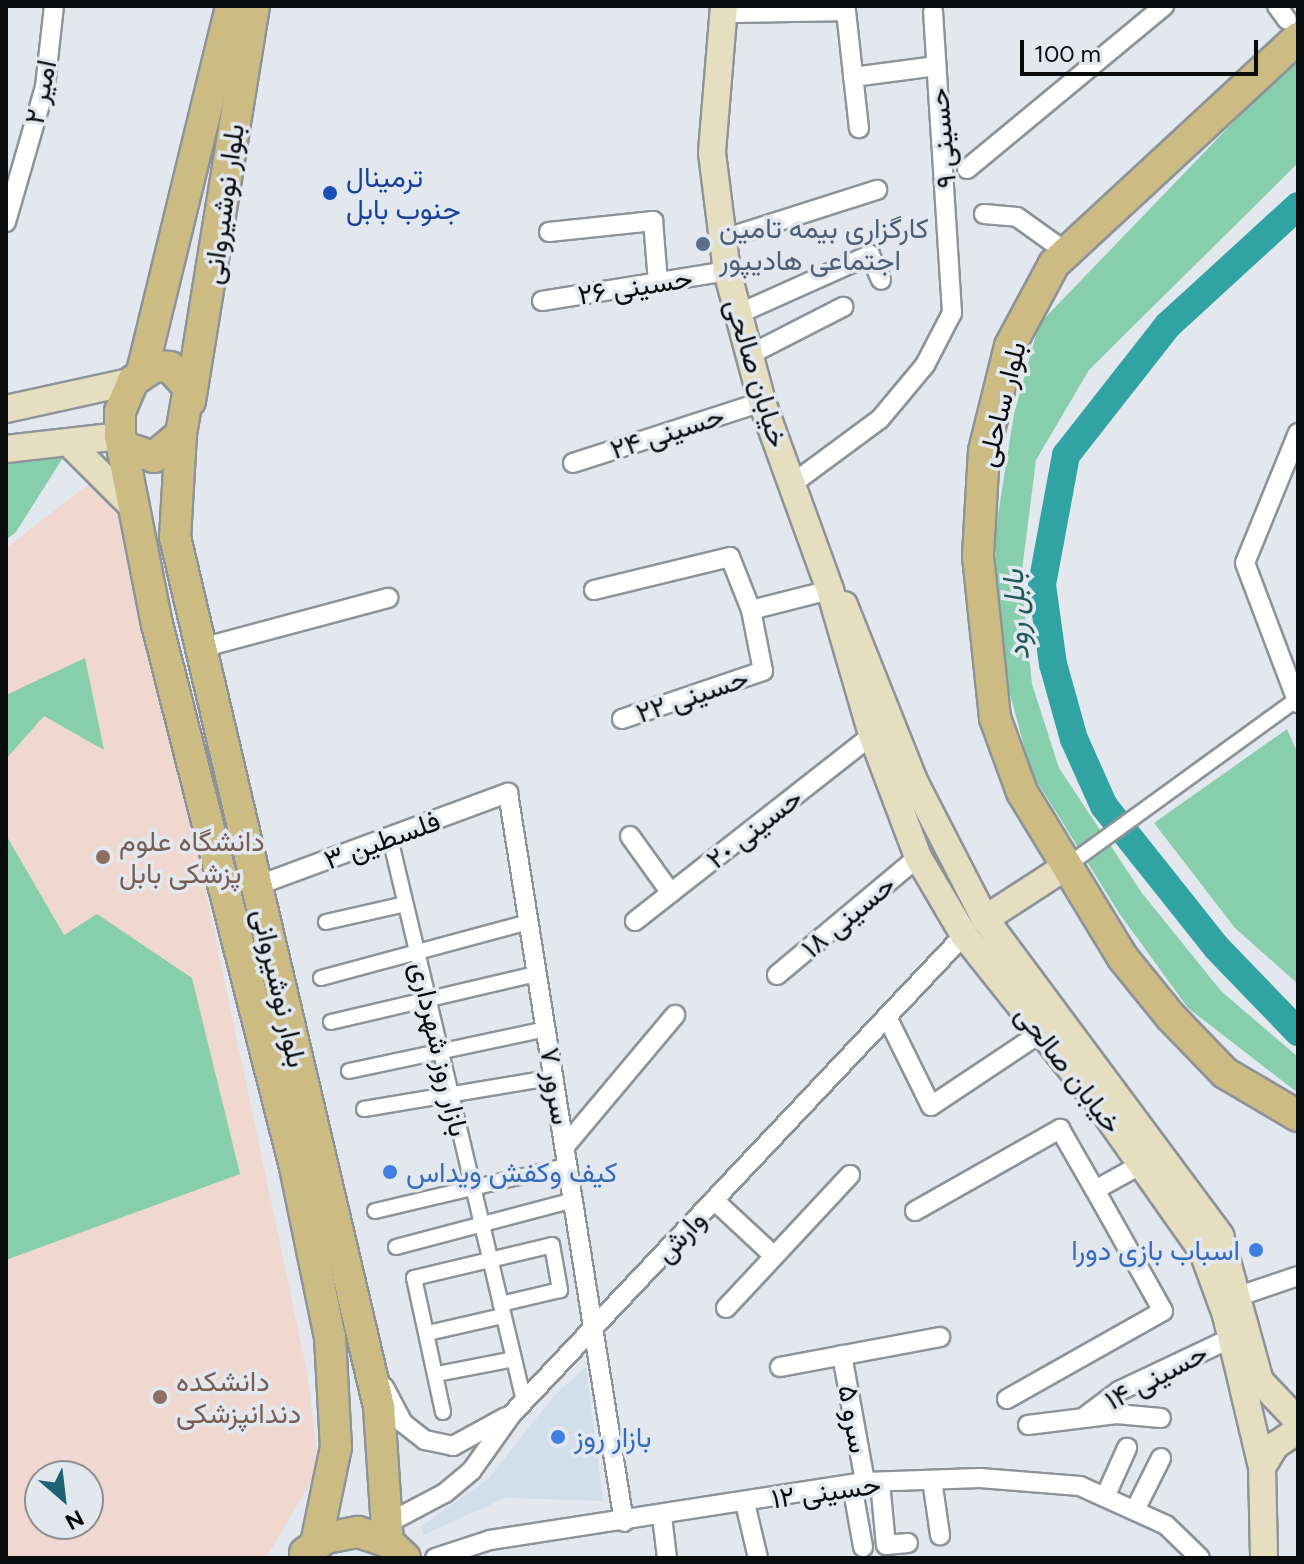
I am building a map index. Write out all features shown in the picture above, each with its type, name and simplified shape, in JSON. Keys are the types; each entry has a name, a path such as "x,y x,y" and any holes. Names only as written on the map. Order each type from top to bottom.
{"main road":[{"name":"بلوار نوشیروانی","path":"137,376 231,6"},
{"name":"بلوار نوشیروانی","path":"190,401 254,6"},
{"name":"خيابان صالحی","path":"724,9 712,153 727,271 762,402 830,590 872,735 918,857 1220,1236 1260,1381 1290,1413"},
{"name":"بلوار ساحلی","path":"1287,21 1054,264 1010,346 984,451 978,556 995,718 1022,792 1123,958 1171,1017 1225,1073 1298,1116"},
{"path":"6,409 170,367 182,375 190,401 181,434 154,457 124,442 68,442 10,448"},
{"path":"124,442 120,411 137,376"},
{"path":"10,448 50,427 49,412 33,404"},
{"name":"بلوار نوشیروانی","path":"181,434 175,537 368,1358 383,1448 393,1541"},
{"path":"68,442 132,506"},
{"name":"بلوار نوشیروانی","path":"124,442 140,544 295,1167 330,1337 336,1447 308,1551"},
{"path":"140,544 154,514 175,537"},
{"name":"خيابان صالحی","path":"830,590 850,612 915,783 975,927 1042,1032 1142,1164 1203,1252 1231,1338 1264,1479 1264,1558"},
{"path":"975,927 1068,865"},
{"path":"1247,1412 1255,1423 1268,1425 1290,1413"},
{"path":"1282,1558 1275,1508 1264,1479 1276,1445 1298,1430"},
{"path":"336,1447 364,1461 383,1448"},
{"path":"308,1551 347,1532 393,1541"}],"street":[{"name":"امیر ۲","path":"6,222 45,87 54,6"},
{"path":"967,169 1164,6"},
{"path":"724,9 846,11 859,128"},
{"name":"حسینی ٩","path":"792,484 880,419 925,365 952,313 933,12"},
{"path":"853,77 936,66"},
{"path":"723,239 877,190"},
{"path":"984,214 1017,217 1066,252"},
{"path":"549,232 653,221 658,282"},
{"path":"738,314 870,255 881,280"},
{"name":"حسینی ۲۶","path":"542,301 727,271"},
{"path":"749,355 843,307"},
{"name":"حسینی ۲۴","path":"573,463 762,402"},
{"path":"1068,865 1157,804 1298,699 1245,563 1298,433"},
{"path":"594,590 730,557 751,610 830,590"},
{"path":"201,648 388,598"},
{"name":"حسینی ۲۲","path":"622,719 763,671 751,610"},
{"name":"حسینی ٢٠","path":"635,921 872,735"},
{"name":"فلسطین ۳","path":"256,886 508,793"},
{"name":"سرور ۷","path":"508,793 596,1325 624,1522"},
{"path":"630,836 671,893"},
{"name":"بازار روز شهرداری","path":"390,838 514,1359 518,1407"},
{"name":"حسینی ۱۸","path":"777,975 918,857"},
{"path":"326,922 405,904"},
{"path":"321,978 529,922"},
{"name":"وارش","path":"393,1541 472,1470 518,1407 975,927"},
{"path":"331,1022 536,974"},
{"path":"566,1145 675,1015"},
{"path":"887,1017 931,1106 1042,1032"},
{"path":"349,1071 546,1029"},
{"path":"364,1109 450,1091 555,1077"},
{"path":"915,1211 1060,1129 1163,1311 1007,1399"},
{"path":"1095,1190 1142,1164"},
{"path":"375,1211 569,1165"},
{"path":"726,1308 850,1175"},
{"path":"396,1247 574,1200"},
{"path":"714,1200 774,1256"},
{"path":"428,1333 560,1290 552,1245 414,1278 443,1412"},
{"path":"1239,1296 1298,1276"},
{"path":"780,1367 940,1337"},
{"name":"حسینی ۱۴","path":"1083,1418 1119,1391 1231,1338"},
{"name":"سرو ۵","path":"842,1355 866,1483"},
{"path":"368,1358 403,1423 425,1440 453,1446 472,1440 518,1407"},
{"path":"437,1374 514,1359"},
{"path":"1028,1425 1083,1418 1161,1418"},
{"path":"1105,1497 1127,1448"},
{"path":"1135,1510 1161,1458"},
{"path":"932,1480 940,1535"},
{"name":"حسینی ۱۲","path":"435,1558 490,1540 866,1483 932,1480 1080,1486 1166,1525 1200,1558"},
{"path":"866,1483 886,1545 908,1543"},
{"path":"863,1547 866,1483"},
{"path":"745,1503 758,1558"},
{"path":"662,1516 667,1558"}],"shaded area":[{"name":"دانشگاه علوم پزشکی بابل","path":"94,480 126,514 307,1372 319,1468 266,1558 6,1558 6,548"},
{"name":"بازار روز","path":"586,1367 603,1501 505,1498 423,1535 422,1526 489,1478 554,1396"}],"green space":[{"path":"1298,55 1298,163 1089,370 1036,460 1021,578 1032,684 1059,768 1142,893 1221,991 1298,1057 1298,1093 1188,1008 1119,913 1031,772 1000,657 995,534 1014,414 1039,324"},
{"path":"64,456 16,532 6,540 6,461"},
{"path":"85,658 104,750 44,716 6,759 6,695"},
{"path":"1287,729 1298,754 1298,984 1235,928 1154,823"},
{"path":"6,835 64,935 97,914 192,978 240,1174 6,1260"}],"waterway":[{"name":"بابل رود","path":"1298,206 1168,325 1066,455 1042,585 1053,664 1074,739 1104,806 1217,948 1298,1032"}],"place":[{"name":"ترمینال جنوب بابل","path":"330,193"},
{"name":"کارگزاری بیمه تامین اجتماعی هادیپور","path":"703,244"},
{"name":"دانشگاه علوم پزشکی بابل","path":"103,857"},
{"name":"کیف و‌کفش ویداس","path":"390,1172"},
{"name":"اسباب بازی دورا","path":"1256,1250"},
{"name":"دانشکده دندانپزشکی","path":"160,1397"},
{"name":"بازار روز","path":"558,1437"}]}
